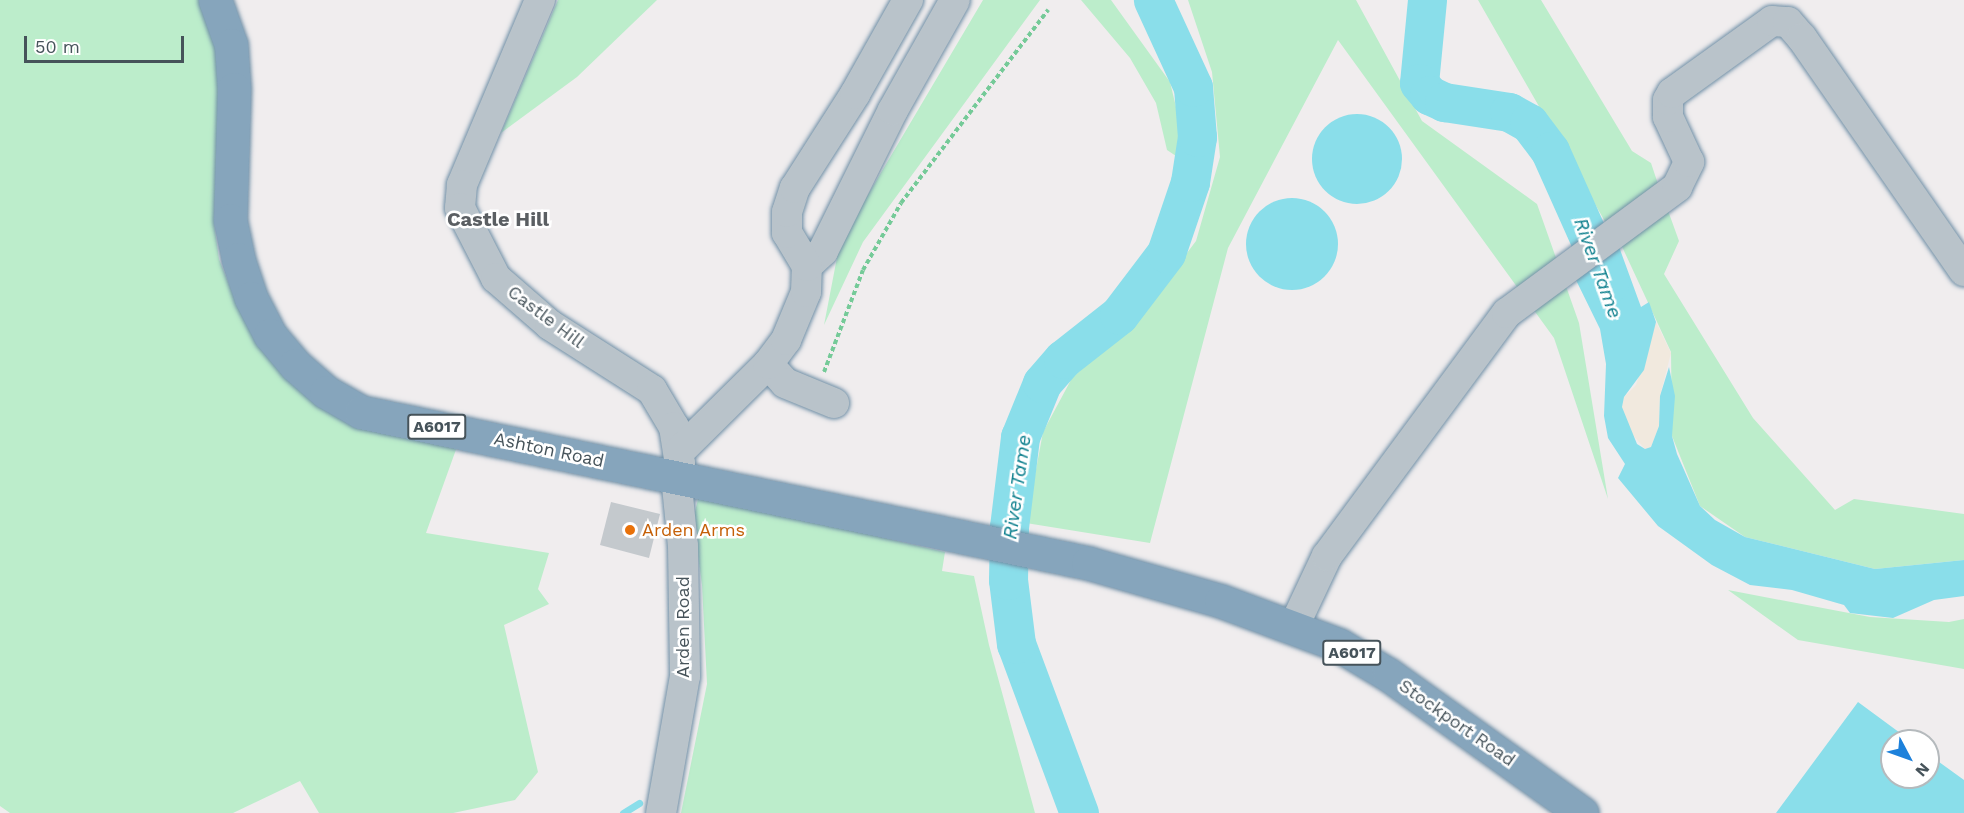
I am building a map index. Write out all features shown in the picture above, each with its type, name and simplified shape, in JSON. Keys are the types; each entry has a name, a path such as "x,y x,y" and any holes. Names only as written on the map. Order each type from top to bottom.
{"highway":[{"name":"Ashton Road","path":"215,0 231,45 234,89 229,154 231,220 238,259 251,298 270,335 295,365 326,392 361,412 678,464 969,538 1088,563"},
{"name":"Stockport Road","path":"1088,563 1294,626 1338,645 1389,675 1582,813"}],"street":[{"name":"Castle Hill","path":"540,0 462,185 460,208 496,278 520,302 652,390 674,427 678,464"},
{"path":"678,464 768,364 786,340 806,292 807,266 787,233 787,212 795,188 855,94 908,0"},
{"path":"807,266 823,251 889,118 955,0"},
{"path":"1294,626 1327,556 1507,313 1677,187 1689,162 1668,117 1668,100 1672,93 1772,21 1784,20 1802,38 1964,271"},
{"path":"768,364 784,383 825,399"},
{"name":"Arden Road","path":"661,813 685,676 678,464"}],"path":[{"path":"825,399 863,270 901,203 1048,10"}],"green space":[{"path":"0,0 199,0 211,29 220,67 214,223 219,259 236,302 262,346 458,444 426,533 549,553 538,589 549,604 504,625 538,772 515,800 453,813 319,813 300,781 233,813 10,813 0,806"},
{"path":"558,0 657,0 577,77 501,133"},
{"path":"983,0 1040,0 863,242 824,325 840,242"},
{"path":"1081,0 1111,0 1170,82 1182,132 1179,158 1167,150 1156,103 1130,58"},
{"path":"1188,0 1356,0 1422,121 1537,204 1579,323 1608,499 1554,338 1338,40 1228,248 1150,543 1026,523 1043,432 1072,378 1138,318 1196,241 1220,157 1212,72"},
{"path":"1478,0 1541,0 1632,151 1651,163 1659,187 1607,225"},
{"path":"1666,205 1679,241 1664,274 1753,418 1835,510 1854,499 1964,514 1964,560 1875,569 1745,537 1700,506 1672,436 1671,352 1618,238"},
{"path":"699,495 945,552 942,571 974,576 989,645 1035,813 681,813 707,684 702,585 693,520"},
{"path":"1728,590 1870,617 1949,622 1964,619 1964,669 1798,640"}],"sand":[{"path":"1656,322 1671,353 1660,396 1659,426 1651,447 1645,449 1631,433 1622,407 1624,397 1636,385"}],"water":[{"path":"1348,114 1366,114 1382,121 1395,134 1402,150 1402,168 1395,184 1382,197 1366,204 1348,204 1332,197 1319,184 1312,168 1312,150 1319,134 1332,121"},
{"path":"1292,198 1310,202 1325,211 1334,226 1338,244 1334,262 1325,277 1310,286 1292,290 1274,286 1259,277 1250,262 1246,244 1250,226 1259,211 1274,202"},
{"path":"1618,244 1641,307 1649,302 1656,322 1644,370 1624,397 1622,407 1637,444 1645,449 1651,447 1659,426 1660,396 1669,367 1675,396 1672,436 1677,454 1700,506 1715,520 1745,537 1875,569 1964,560 1964,596 1934,600 1893,618 1850,613 1844,605 1792,590 1750,585 1712,565 1658,526 1618,478 1625,464 1608,438 1604,416 1606,364 1600,329 1574,276"},
{"path":"1858,702 1895,729 1880,729 1880,789 1940,789 1940,763 1964,780 1964,813 1776,813"}],"building":[{"name":"Arden Arms","path":"611,502 660,514 649,558 600,545"}],"waterway":[{"name":"River Tame","path":"1079,813 1016,644 1008,580 1009,527 1020,437 1042,383 1063,359 1119,315 1166,253 1190,182 1197,137 1193,87 1153,0"},
{"name":"River Tame","path":"1427,0 1419,83 1429,95 1444,102 1509,112 1529,123 1550,151 1609,283"},
{"path":"623,813 639,803"}],"place":[{"name":"Arden Arms","path":"630,530"}],"district":[{"name":"Castle Hill","path":"498,219"}]}
